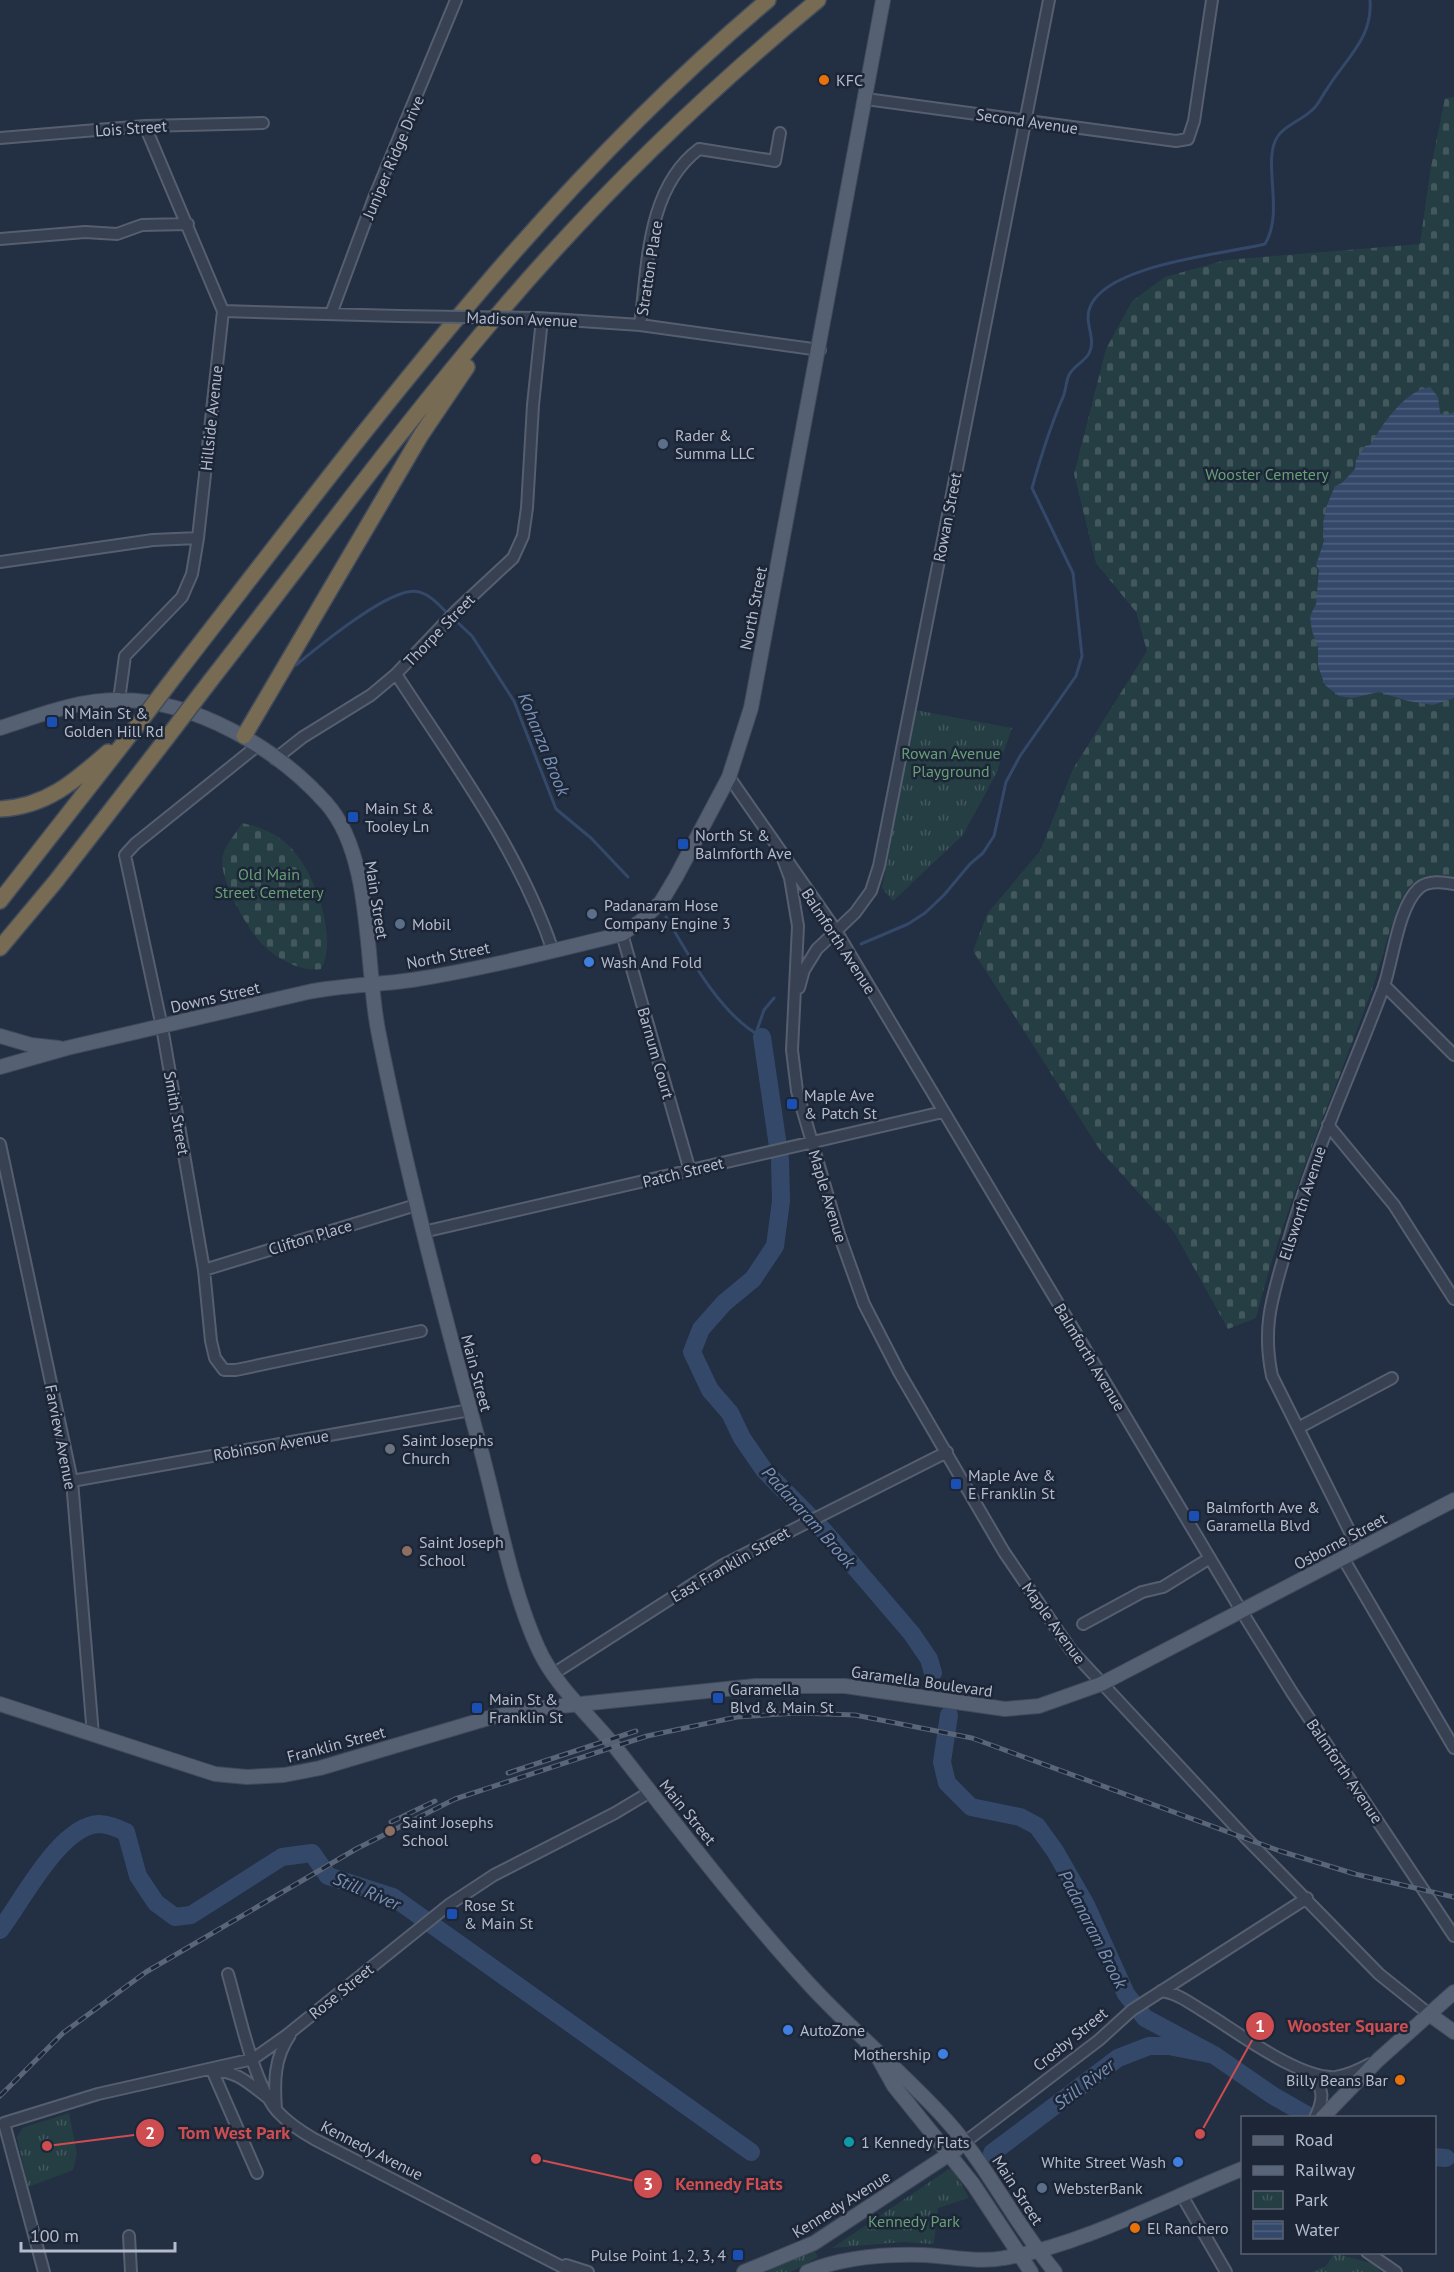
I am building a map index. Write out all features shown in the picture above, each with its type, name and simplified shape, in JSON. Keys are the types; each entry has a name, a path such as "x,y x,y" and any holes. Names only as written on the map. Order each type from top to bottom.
{"highway":[{"path":"0,901 402,383 475,293 633,124 768,0"},
{"path":"0,948 56,881 461,358 541,265 615,185 678,123 818,0"},
{"path":"244,736 430,421 541,265"},
{"path":"0,809 28,805 62,790 133,731"}],"main road":[{"name":"North Street","path":"371,984 450,973 622,934 641,921 661,902 729,777 751,708 820,350 883,0"},
{"name":"Main Street","path":"3,726 76,705 119,700 148,703 205,717 244,736 325,801 348,838 357,868 377,1027 416,1204 527,1622 540,1652 553,1674 778,1950 875,2052 905,2076 965,2142 990,2174 1037,2252 1054,2272"},
{"name":"Downs Street","path":"0,1067 67,1048 330,988 371,984"},
{"name":"Downs Street","path":"0,1036 31,1044 67,1048"},
{"name":"Osborne Street","path":"1242,1612 1454,1500"},
{"name":"Garamella Boulevard","path":"577,1704 755,1686 808,1684 899,1692 1005,1709 1039,1706 1101,1684 1242,1612"},
{"name":"Franklin Street","path":"0,1704 215,1774 266,1776 320,1768 492,1717 532,1709 577,1704"},
{"path":"1323,2116 1328,2105 1454,1992"},
{"path":"1429,2014 1454,2032"},
{"name":"Main Street","path":"875,2052 894,2085 973,2184 1018,2256 1031,2272"},
{"name":"Crosby Street","path":"950,2155 965,2142"},
{"name":"Kennedy Avenue","path":"744,2272 814,2243 950,2155"},
{"path":"807,2272 826,2264 875,2257 922,2255 990,2260 1037,2252 1241,2169"}],"street":[{"name":"Juniper Ridge Drive","path":"330,314 374,198 456,0"},
{"name":"Rowan Street","path":"793,1009 804,970 816,949 835,929 855,913 871,891 879,866 1049,0"},
{"name":"Second Avenue","path":"866,99 1176,141 1188,139 1194,121 1212,0"},
{"name":"Lois Street","path":"0,138 145,126 263,123"},
{"name":"Hillside Avenue","path":"119,700 125,656 182,597 192,574 223,311 145,126"},
{"name":"Stratton Place","path":"640,325 654,228 665,190 675,174 699,149 775,161 780,133"},
{"path":"0,239 85,232 117,234 142,225 188,224"},
{"name":"Madison Avenue","path":"223,311 538,318 640,325 820,350"},
{"name":"Thorpe Street","path":"538,318 523,536 513,558 454,613 396,674 518,867 538,908 553,951"},
{"path":"0,562 153,540 198,538"},
{"path":"275,759 303,737 371,695 396,674"},
{"name":"Smith Street","path":"257,746 135,844 125,855 162,1027 204,1270 215,1359 224,1370 236,1370 421,1331"},
{"name":"Balmforth Avenue","path":"729,777 835,929 1242,1612 1293,1694 1454,1936"},
{"name":"Rowan Street","path":"780,851 790,878 798,926 792,1050 796,1091 811,1142"},
{"name":"Ellsworth Avenue","path":"1359,1550 1272,1376 1266,1347 1267,1318 1304,1187 1384,985 1410,902 1419,888 1432,882 1454,884"},
{"name":"Barnum Court","path":"622,934 690,1171"},
{"path":"1384,985 1454,1055"},
{"name":"Patch Street","path":"423,1232 943,1112"},
{"path":"1328,1125 1394,1205 1454,1299"},
{"name":"Maple Avenue","path":"811,1142 839,1234 864,1304 899,1372 1004,1552 1047,1618 1101,1684 1245,1837 1379,1974 1429,2014"},
{"name":"Farview Avenue","path":"0,1144 72,1482 93,1735"},
{"name":"Clifton Place","path":"204,1270 416,1204"},
{"path":"1298,1428 1392,1378"},
{"name":"Robinson Avenue","path":"72,1482 470,1410"},
{"name":"East Franklin Street","path":"553,1674 686,1587 820,1514 946,1452"},
{"path":"1083,1624 1142,1592 1163,1587 1210,1558"},
{"path":"1343,1558 1454,1748"},
{"name":"Rose Street","path":"2,2122 98,2094 212,2070 253,2058 293,2031 450,1904 494,1875 615,1813 650,1792"},
{"name":"Crosby Street","path":"965,2142 1099,2040 1132,2010 1307,1898"},
{"name":"Kennedy Avenue","path":"228,1974 253,2058 268,2098 290,2124 314,2139 572,2272"},
{"path":"1158,1994 1186,2000 1294,2067 1308,2072 1334,2077 1354,2073 1378,2060"},
{"path":"276,2109 274,2081 278,2059 293,2031"},
{"path":"256,2173 212,2070 231,2071 268,2098"},
{"path":"1308,2072 1319,2083 1328,2105 1317,2116"},
{"path":"2,2122 44,2272"},
{"path":"1181,2194 1226,2272"},
{"path":"129,2236 131,2272"},
{"path":"1368,2254 1396,2272"},
{"name":"Kennedy Avenue","path":"554,2261 588,2272"}],"green space":[{"name":"Wooster Cemetery","path":"1454,97 1454,879 1426,877 1415,881 1405,892 1390,929 1361,1020 1281,1231 1256,1318 1228,1329 1174,1232 1100,1150 973,951 987,914 1040,851 1073,769 1147,651 1136,612 1096,563 1074,474 1106,349 1132,301 1165,277 1226,260 1420,244 1430,172 1445,98"},
{"name":"Rowan Avenue Playground","path":"915,710 1012,728 996,774 963,835 893,901 882,888"},
{"name":"Old Main Street Cemetery","path":"242,823 261,828 278,837 298,856 307,870 315,886 325,922 326,955 321,969 305,969 288,963 266,948 247,925 228,888 222,864 224,851"},
{"path":"69,2113 77,2154 73,2170 28,2187 17,2137 22,2128"},
{"name":"Kennedy Park","path":"952,2167 969,2198 938,2208 934,2244 902,2242 832,2248"},
{"path":"814,2250 818,2257 791,2272 765,2272"},
{"path":"1333,2254 1338,2254 1374,2264 1381,2272 1311,2272 1326,2266"}],"water":[{"path":"1430,387 1438,397 1440,413 1446,415 1454,412 1454,698 1433,705 1408,701 1379,692 1352,698 1339,696 1325,685 1318,666 1318,647 1312,631 1310,616 1316,604 1319,570 1316,565 1324,541 1323,523 1327,505 1335,486 1342,483 1355,469 1356,460 1365,446 1370,445 1395,410 1411,395"}],"waterway":[{"name":"Padanaram Brook","path":"861,944 908,924 925,913 983,853 994,836 1006,782 1020,756 1076,676 1082,656 1073,573 1032,488 1069,375 1086,358 1091,349 1088,319 1090,307 1101,292 1119,280 1142,271 1169,263 1265,244 1271,231 1273,217 1273,146 1281,132 1316,106 1356,48 1367,26 1370,0"},
{"name":"Kohanza Brook","path":"296,665 374,607 407,592 419,592 427,596 449,615"},
{"name":"Kohanza Brook","path":"454,619 472,636 514,701 556,809 591,838 628,877"},
{"name":"Kohanza Brook","path":"666,917 719,1000 733,1015 762,1037"},
{"name":"Padanaram Brook","path":"760,1035 757,1030 764,1010 774,998"},
{"name":"Padanaram Brook","path":"762,1037 780,1160 781,1201 775,1246 753,1279 724,1303 701,1329 692,1352 710,1390 730,1413 742,1438 764,1470 824,1531 912,1634 929,1659 933,1673"},
{"name":"Padanaram Brook","path":"949,1715 942,1762 947,1783 971,1807 1020,1817 1037,1826 1055,1851 1086,1905 1126,1994 1145,2018 1214,2055"},
{"name":"Still River","path":"0,1930 56,1851 70,1837 84,1828 99,1824 109,1825 126,1832 138,1876 156,1903 175,1917 191,1915 282,1857 312,1853 328,1876 393,1897 751,2152"},
{"name":"Still River","path":"992,2153 1118,2058 1149,2046 1169,2046 1214,2055 1272,2095 1309,2116"},
{"name":"Still River","path":"1436,2157 1446,2158"}],"railway":[{"path":"0,2096 63,2033 146,1972 356,1849 455,1799 647,1736 737,1717 797,1713 855,1715 972,1738 1280,1851 1355,1874 1454,1897"},
{"path":"508,1773 636,1731"},
{"path":"391,1822 435,1801"}],"place":[{"name":"KFC","path":"824,80"},
{"name":"Rader & Summa LLC","path":"663,444"},
{"name":"N Main St & Golden Hill Rd","path":"52,722"},
{"name":"Main St & Tooley Ln","path":"353,817"},
{"name":"North St & Balmforth Ave","path":"683,844"},
{"name":"Padanaram Hose Company Engine 3","path":"592,914"},
{"name":"Mobil","path":"400,924"},
{"name":"Wash And Fold","path":"589,962"},
{"name":"Maple Ave & Patch St","path":"792,1104"},
{"name":"Saint Josephs Church","path":"390,1449"},
{"name":"Maple Ave & E Franklin St","path":"956,1484"},
{"name":"Balmforth Ave & Garamella Blvd","path":"1194,1516"},
{"name":"Saint Joseph School","path":"407,1551"},
{"name":"Garamella Blvd & Main St","path":"718,1698"},
{"name":"Main St & Franklin St","path":"477,1708"},
{"name":"Saint Josephs School","path":"390,1831"},
{"name":"Rose St & Main St","path":"452,1914"},
{"name":"AutoZone","path":"788,2030"},
{"name":"Mothership","path":"943,2054"},
{"name":"Billy Beans Bar","path":"1400,2080"},
{"name":"Wooster Square","path":"1200,2134"},
{"name":"1 Kennedy Flats","path":"849,2142"},
{"name":"Tom West Park","path":"47,2146"},
{"name":"Kennedy Flats","path":"536,2159"},
{"name":"White Street Wash","path":"1178,2162"},
{"name":"WebsterBank","path":"1042,2188"},
{"name":"El Ranchero","path":"1135,2228"},
{"name":"Pulse Point 1, 2, 3, 4","path":"738,2255"}]}
